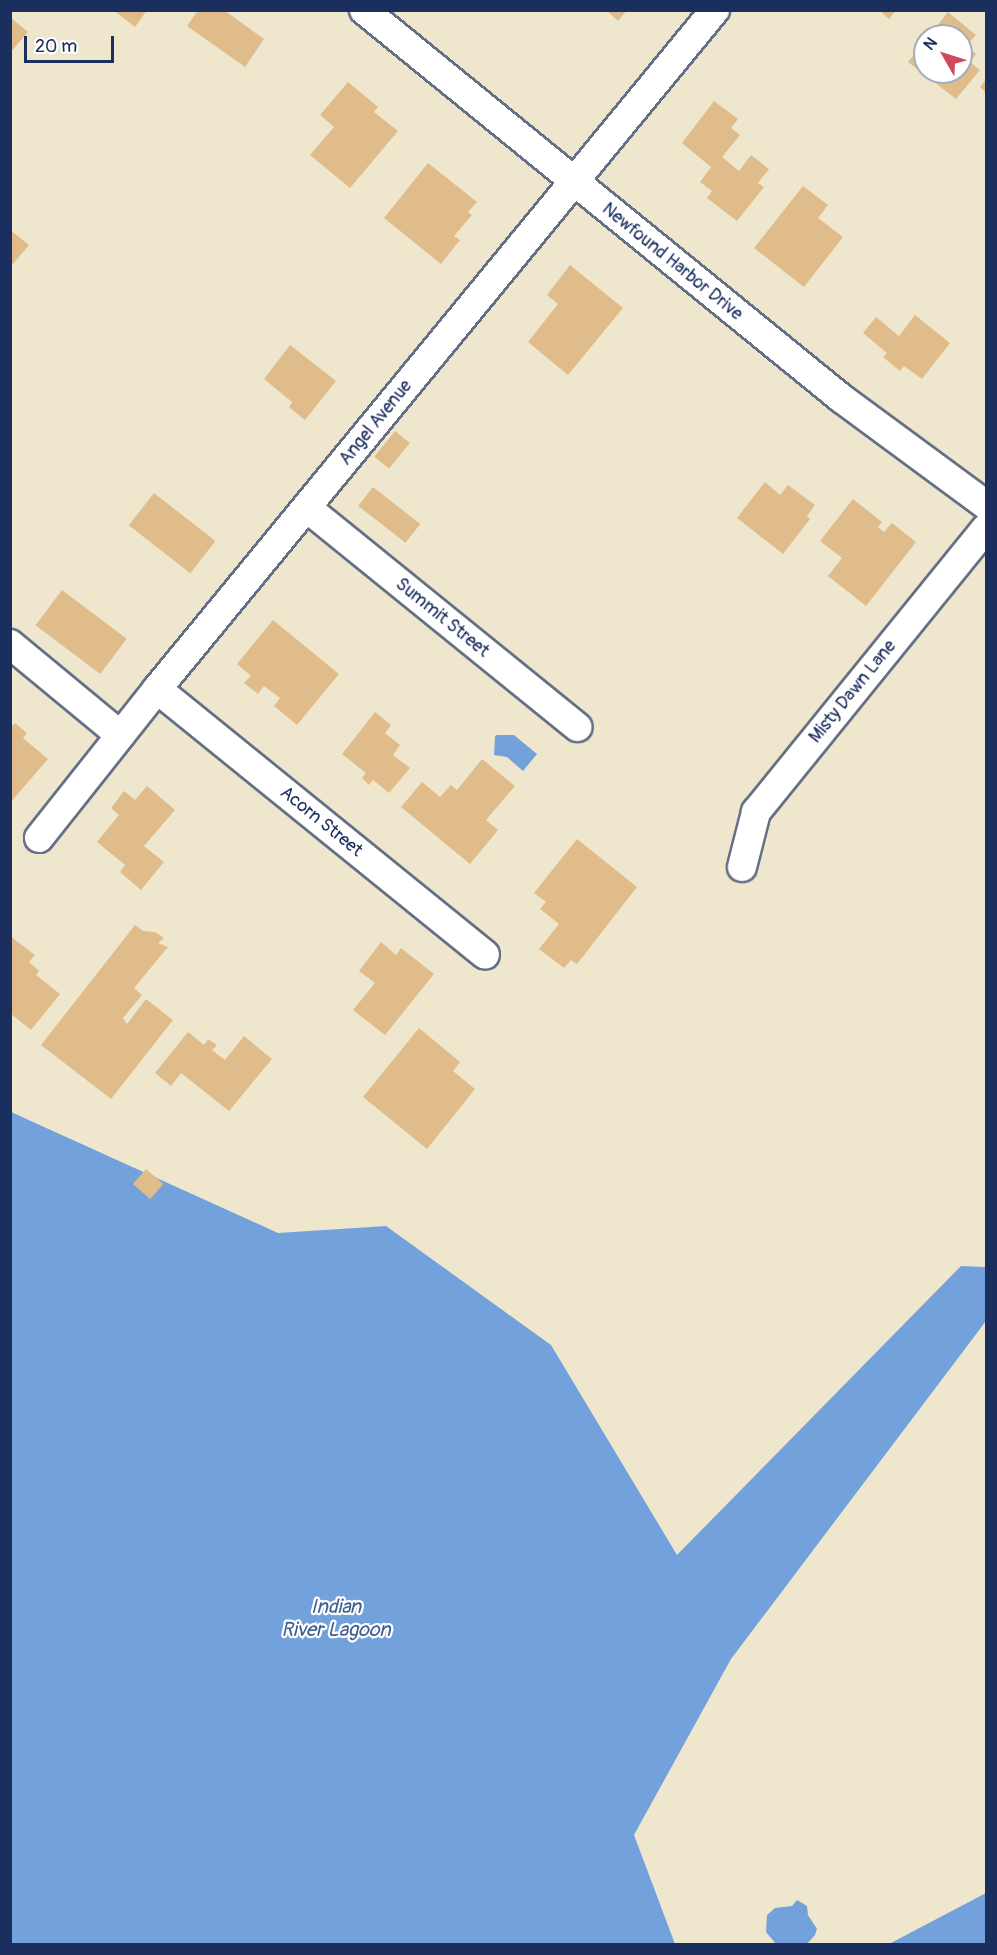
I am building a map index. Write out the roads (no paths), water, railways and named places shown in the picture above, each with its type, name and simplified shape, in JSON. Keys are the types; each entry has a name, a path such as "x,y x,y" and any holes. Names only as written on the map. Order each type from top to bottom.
{"street":[{"name":"Newfound Harbor Drive","path":"364,10 841,398 987,505"},
{"name":"Angel Avenue","path":"39,838 157,689 715,10"},
{"name":"Summit Street","path":"307,508 577,727"},
{"name":"Misty Dawn Lane","path":"742,867 756,812 987,528"},
{"path":"10,644 120,735"},
{"name":"Acorn Street","path":"157,689 485,955"}],"water":[{"path":"514,735 537,754 523,771 507,757 494,755 495,736"},
{"name":"Indian River Lagoon","path":"11,1112 278,1233 386,1226 551,1345 677,1555 961,1266 986,1267 986,1321 731,1659 634,1835 675,1944 11,1944"},
{"path":"986,1893 986,1944 889,1944"},
{"path":"797,1900 807,1906 808,1915 817,1929 815,1935 807,1944 776,1944 766,1932 767,1915 775,1908 792,1906"}]}
